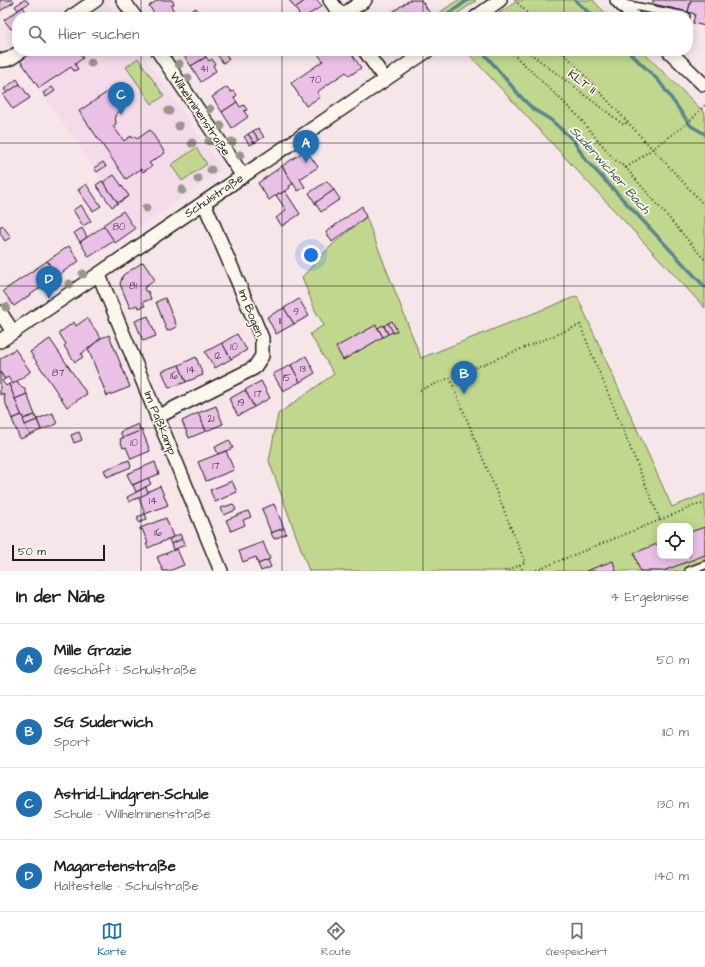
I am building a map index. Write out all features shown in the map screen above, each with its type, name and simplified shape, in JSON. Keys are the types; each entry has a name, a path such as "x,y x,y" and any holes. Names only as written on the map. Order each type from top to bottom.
{"street":[{"path":"78,12 96,0"},
{"path":"123,0 131,12"},
{"path":"330,0 338,12"},
{"path":"349,12 365,0"},
{"path":"483,12 500,0"},
{"path":"619,2 629,12"},
{"path":"0,60 4,61 14,56"},
{"name":"Wilhelminenstraße","path":"161,56 243,176"},
{"path":"369,56 385,79"},
{"name":"Schulstraße","path":"0,341 420,56"},
{"path":"674,56 703,84 705,84"},
{"name":"Im Bogen","path":"157,417 254,368 262,356 262,338 204,203"},
{"name":"Im Paßkamp","path":"99,275 221,571"},
{"path":"0,312 14,332"}],"lane":[{"path":"619,2 667,12"},
{"path":"689,571 705,565"}],"path":[{"path":"515,0 526,12"},
{"path":"515,56 576,115 614,159 626,168 705,260"},
{"name":"KLT II","path":"534,56 624,125 627,122"},
{"path":"567,56 705,206"},
{"path":"626,168 684,126 705,105"},
{"path":"420,390 580,325 660,520"},
{"path":"450,378 526,562 505,571"},
{"path":"534,571 696,505 705,504"},
{"path":"520,564 523,571"}],"shaded area":[{"path":"106,0 114,12 88,12"},
{"path":"24,56 144,56 222,170 136,230 19,59"}],"green space":[{"path":"458,0 476,1 460,12 440,12"},
{"path":"519,0 593,0 604,12 501,12"},
{"path":"471,56 647,56 705,113 705,308"},
{"path":"138,58 164,96 152,104 126,67"},
{"path":"196,148 207,164 182,181 171,165"},
{"path":"366,217 421,358 577,296 672,507 705,494 705,571 309,571 269,461 278,414 334,374 310,334 324,325 315,310 302,277 332,245"}],"building":[{"path":"0,0 13,0 14,2 0,11"},
{"path":"24,0 29,3 18,10 15,6"},
{"path":"158,0 172,0 174,4 171,6 174,11 153,12 149,6"},
{"path":"289,0 306,0 295,8"},
{"path":"306,0 317,0 322,6 313,12 298,12 295,8"},
{"path":"410,0 421,0 429,12 392,12"},
{"path":"653,0 691,0 688,12 653,4"},
{"path":"691,0 705,0 705,26 693,23 695,14 693,12 688,12"},
{"path":"23,7 26,12 16,12"},
{"path":"196,8 199,12 192,12"},
{"path":"12,15 12,28 11,29 4,20"},
{"path":"26,56 82,56 83,58 75,64 78,69 74,71 71,67 39,88 20,60"},
{"path":"184,56 206,57 191,66"},
{"path":"218,56 227,56 229,59 223,63"},
{"path":"320,56 353,56 361,68 349,76 346,72 317,92 320,97 306,106 291,83 323,61"},
{"path":"206,57 209,61 212,59 215,64 213,65 216,71 201,82 191,66"},
{"path":"17,79 20,84 7,93 4,89"},
{"path":"20,84 30,98 13,109 3,95"},
{"path":"52,87 55,91 46,97 43,93"},
{"path":"227,87 231,92 234,91 237,95 234,98 237,102 222,112 212,97"},
{"path":"112,89 122,104 120,105 123,109 115,115 116,124 113,126 124,141 131,136 132,138 135,136 137,139 150,130 165,153 149,163 152,166 143,172 141,169 126,179 79,111"},
{"path":"237,102 240,107 244,105 247,110 244,111 248,117 232,128 222,112"},
{"path":"258,128 264,137 259,140 253,131"},
{"path":"253,131 259,140 255,143 248,134"},
{"path":"248,134 254,143 250,145 244,137"},
{"path":"306,150 318,167 300,179 305,187 298,191 282,166"},
{"path":"103,162 106,166 97,172 94,168"},
{"path":"282,166 293,184 289,186 290,188 269,200 258,183"},
{"path":"114,175 129,196 118,203 103,182"},
{"path":"102,181 118,203 112,207 96,185"},
{"path":"327,181 334,190 315,203 309,193"},
{"path":"86,184 101,206 93,211 78,190"},
{"path":"334,190 340,199 321,212 315,203"},
{"path":"285,191 300,214 282,226 276,218 286,210 276,195"},
{"path":"81,205 91,221 83,226 73,210"},
{"path":"362,206 366,217 332,242 326,232"},
{"path":"123,211 135,229 115,243 103,225"},
{"path":"2,225 11,237 5,241 0,233 0,227"},
{"path":"104,226 114,241 89,257 80,242"},
{"path":"82,228 87,237 80,242 74,233"},
{"path":"69,246 79,261 57,276 47,261"},
{"path":"47,261 57,276 14,306 3,291"},
{"path":"143,262 155,280 144,288 146,292 148,291 151,299 143,302 145,306 139,308 137,305 130,308 120,284 123,275"},
{"path":"165,298 177,327 167,331 156,302"},
{"path":"299,299 309,316 294,324 284,308"},
{"path":"284,308 294,324 276,334 267,317"},
{"path":"148,316 156,336 143,341 135,321"},
{"path":"87,318 101,338 81,354 83,357 75,362 64,346 66,344 59,333 74,322 76,326"},
{"path":"392,321 397,331 393,333 388,323"},
{"path":"388,323 393,332 388,334 384,326"},
{"path":"376,325 383,337 343,360 336,347"},
{"path":"383,325 388,334 383,337 378,328"},
{"path":"237,334 247,350 231,359 222,343"},
{"path":"109,335 130,387 107,396 88,349 101,338"},
{"path":"50,339 87,394 67,407 30,352"},
{"path":"222,343 231,359 215,368 205,352"},
{"path":"15,349 30,372 13,384 8,377 5,379 0,372 0,359"},
{"path":"306,356 315,373 300,382 291,365"},
{"path":"196,357 203,375 186,382 179,365"},
{"path":"179,365 186,382 169,388 162,371"},
{"path":"291,365 300,382 283,391 273,374"},
{"path":"0,372 5,379 2,381 6,386 9,384 22,415 12,419 3,393 0,395"},
{"path":"17,381 22,388 24,388 27,394 15,399 9,384 12,382 13,384"},
{"path":"261,381 270,398 254,407 245,390"},
{"path":"245,390 254,407 238,416 229,399"},
{"path":"27,394 35,415 23,419 15,399"},
{"path":"216,406 223,424 206,431 198,413"},
{"path":"53,413 57,424 41,430 37,419"},
{"path":"198,413 206,431 189,438 182,421"},
{"path":"22,415 30,435 20,439 12,419"},
{"path":"35,415 37,420 25,425 23,419"},
{"path":"37,420 41,430 30,435 25,425"},
{"path":"138,424 141,431 123,438 120,432"},
{"path":"142,430 150,451 131,459 126,447 123,448 120,439"},
{"path":"79,432 82,440 74,443 71,435"},
{"path":"229,440 233,448 218,454 215,447"},
{"path":"226,451 234,470 206,481 198,462"},
{"path":"129,460 131,467 107,477 104,470"},
{"path":"155,462 159,474 132,485 127,474"},
{"path":"148,478 151,484 136,492 133,485"},
{"path":"232,481 237,492 215,502 210,490"},
{"path":"160,486 168,505 145,514 138,496"},
{"path":"146,487 148,493 129,502 127,497"},
{"path":"233,504 236,510 224,515 221,508"},
{"path":"274,504 284,528 271,533 262,509"},
{"path":"248,511 251,517 243,520 245,525 231,531 226,520"},
{"path":"145,514 147,519 139,523 137,517"},
{"path":"166,518 173,537 148,548 146,544 148,543 142,529 140,530 140,528"},
{"path":"705,527 705,555 663,571 640,571 634,553 657,544 657,559 693,559 693,531"},
{"path":"284,528 286,534 274,539 271,533"},
{"path":"180,534 182,539 171,544 169,539"},
{"path":"182,539 185,545 173,550 171,544"},
{"path":"263,542 270,559 258,564 256,557 243,562 239,551"},
{"path":"177,549 184,565 169,571 163,571 157,557"},
{"path":"268,560 271,567 261,571 258,564"},
{"path":"613,561 616,571 586,571"}],"waterway":[{"name":"Suderwicher Bach","path":"451,12 468,0"},
{"name":"Suderwicher Bach","path":"575,0 588,12"},
{"name":"Suderwicher Bach","path":"486,56 533,109 551,120 573,140 585,159 705,287"},
{"name":"Suderwicher Bach","path":"633,56 659,81 691,126 705,134"}],"place":[{"name":"Astrid-Lindgren-Schule","path":"121,115"},
{"name":"Mille Grazie","path":"306,163"},
{"name":"Magaretenstraße","path":"49,299"},
{"name":"SG Suderwich","path":"464,394"}]}
